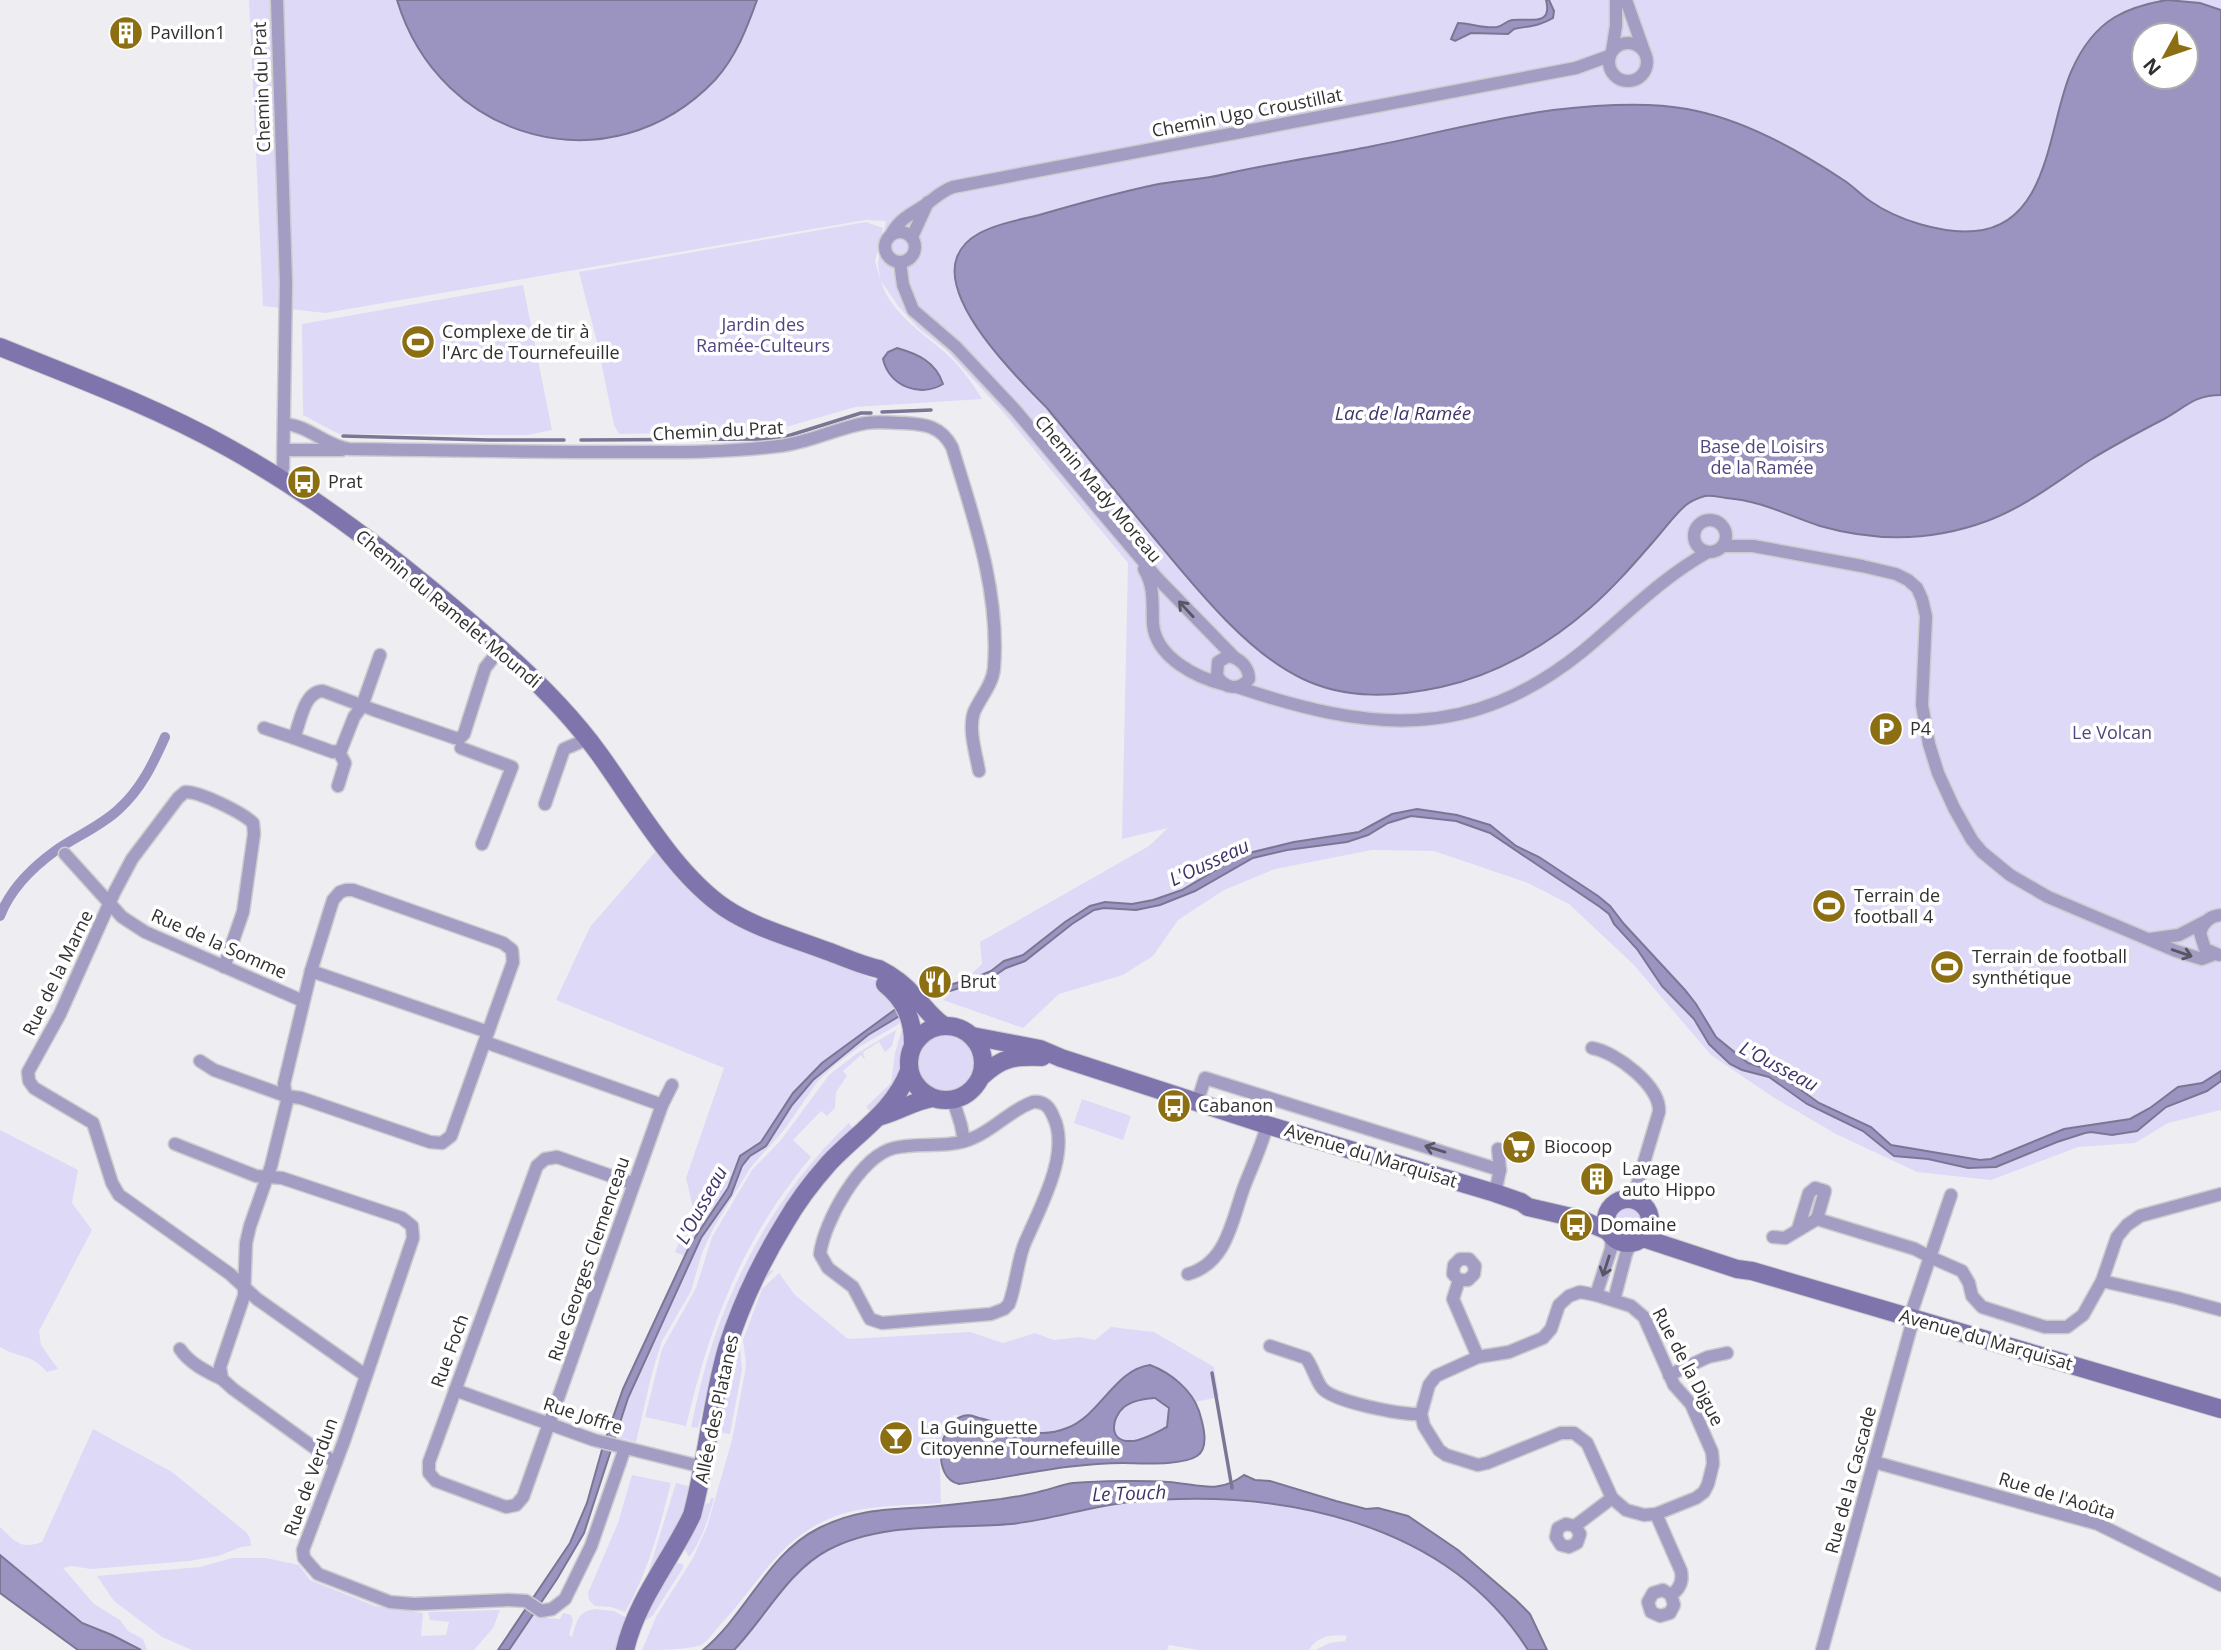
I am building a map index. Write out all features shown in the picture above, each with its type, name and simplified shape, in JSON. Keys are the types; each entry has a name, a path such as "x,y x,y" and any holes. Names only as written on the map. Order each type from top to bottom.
{"main road":[{"name":"Chemin du Ramelet Moundi","path":"0,347 177,421 279,477 349,526 500,649 568,715 675,859 723,907 751,922 868,967 943,1026"},
{"path":"912,1004 913,1045 908,1060 909,1072 922,1092 932,1098 953,1100 965,1096 982,1076 983,1055 972,1036 953,1026 924,1032 913,1045"},
{"name":"Avenue du Marquisat","path":"972,1036 1040,1049 1267,1125 1495,1193 1521,1202 1528,1208 1580,1219 1610,1234"},
{"name":"Avenue du Marquisat","path":"982,1076 996,1063 1009,1058 1061,1058"},
{"name":"Allée des Platanes","path":"625,1650 640,1608 692,1515 727,1350 757,1271 803,1195 828,1164 881,1116 905,1083 909,1072"},
{"name":"Allée des Platanes","path":"881,1116 920,1100 932,1098"},
{"path":"1633,1199 1645,1207 1650,1227 1637,1241 1624,1243 1610,1234 1606,1224 1608,1210 1619,1201 1633,1199"},
{"name":"Avenue du Marquisat","path":"1521,1202 1533,1201 1588,1211 1608,1210"},
{"name":"Avenue du Marquisat","path":"1650,1220 1670,1237 1727,1256 1752,1271"},
{"name":"Avenue du Marquisat","path":"1637,1241 1752,1271 2221,1409"}],"street":[{"name":"Chemin du Prat","path":"277,0 286,283 284,450 283,468 279,477"},
{"path":"1616,0 1616,26 1608,62 1612,74 1624,81 1636,79 1645,71 1647,65 1626,0"},
{"path":"1611,53 1622,44 1628,43 1640,47 1644,52"},
{"name":"Chemin Ugo Croustillat","path":"892,233 912,211 953,187 1576,68 1611,53"},
{"name":"Chemin Ugo Croustillat","path":"1576,68 1612,74"},
{"path":"912,237 928,202"},
{"path":"903,232 912,237 915,246 913,255 908,260 900,262 889,258 884,248 892,233 903,232"},
{"name":"Chemin Mady Moreau","path":"900,262 903,285 914,310 956,347 1158,579 1234,657"},
{"name":"Chemin Mady Moreau","path":"1008,405 1011,412 1147,573 1153,589 1154,629 1164,650 1191,671 1212,682 1326,713 1384,721 1429,720 1470,713 1512,698 1556,671 1683,565 1708,552"},
{"name":"Chemin du Prat","path":"284,450 705,452 781,446 870,423 921,424 934,427 945,436 952,447 979,538 992,601 994,673 972,721 979,771"},
{"name":"Chemin du Prat","path":"284,425 298,426 333,445 349,449"},
{"path":"1683,565 1696,527 1705,521 1718,522 1753,547"},
{"path":"1723,546 1728,540 1726,528"},
{"path":"1693,537 1697,546 1708,552 1723,546 1753,547 1882,570 1908,580 1917,588 1926,616 1922,705 1927,736 1938,773 1972,840 1996,865 2025,885 2099,920 2202,959 2218,955"},
{"path":"460,743 471,700 487,665 500,649"},
{"path":"339,752 362,706 380,654"},
{"path":"1248,670 1247,681 1231,686 1217,676 1216,669 1223,657 1234,657 1248,670 1268,697"},
{"path":"295,738 308,701 314,692 323,691 460,743 512,767 482,844"},
{"path":"264,728 339,752"},
{"path":"545,804 564,749 588,739"},
{"path":"338,786 345,763 339,752"},
{"name":"Rue de la Marne","path":"224,967 243,912 253,823 196,793 186,792 178,798 132,859 77,971 60,1014 28,1072 29,1081 34,1088 93,1123 119,1195 365,1375"},
{"name":"Rue de la Somme","path":"65,854 122,917 145,932 303,1001"},
{"path":"200,1061 214,1070 286,1096 301,1098 430,1142 442,1143 452,1136 513,962 512,950 503,943 353,890 340,892 333,900 303,1001 284,1084 286,1096 287,1109 246,1243 244,1296 220,1367 222,1379"},
{"path":"2150,939 2179,935 2211,917 2221,915"},
{"path":"2204,922 2200,933 2202,944 2218,955"},
{"path":"311,971 662,1105"},
{"path":"1592,1048 1610,1053 1628,1065 1654,1094 1659,1104 1659,1112 1633,1199"},
{"path":"1197,1102 1205,1078 1500,1170"},
{"name":"Rue Georges Clemenceau","path":"549,1424 662,1105 672,1085"},
{"path":"953,1100 964,1142"},
{"path":"1032,1102 1045,1104 1056,1120 1056,1161 1043,1203 1023,1247 1009,1304 991,1314 875,1322 866,1314 853,1287 828,1268 820,1254 841,1197 859,1174 889,1149 964,1142 1032,1102"},
{"path":"1188,1274 1207,1265 1228,1238 1267,1125"},
{"name":"Rue de Verdun","path":"175,1144 256,1176 282,1178 402,1218 412,1226 413,1238 344,1441 303,1550 304,1558 318,1574 390,1602 414,1604 509,1600 526,1601 541,1611 552,1609 565,1599 595,1535 613,1445"},
{"path":"1495,1193 1500,1170 1498,1149"},
{"name":"Rue Foch","path":"549,1424 523,1497 516,1506 506,1507 436,1481 429,1473 429,1462 537,1166 545,1159 557,1157 634,1184"},
{"path":"1798,1229 1809,1194 1815,1188 1825,1191 1817,1219"},
{"path":"1773,1237 1785,1238 1817,1219 1915,1249 1962,1271 1972,1296 1982,1307 2053,1328 2067,1327 2079,1320 2102,1281 2117,1237 2133,1220 2221,1194"},
{"name":"Rue de la Cascade","path":"1822,1650 1912,1311 1951,1195"},
{"path":"1596,1295 1611,1249 1610,1234"},
{"path":"1614,1300 1626,1254 1637,1241"},
{"path":"1459,1280 1453,1299 1478,1357"},
{"path":"2102,1281 2221,1310"},
{"name":"Rue de la Digue","path":"1422,1414 1433,1378 1478,1357 1505,1353 1541,1339 1550,1331 1558,1307 1567,1297 1578,1292 1631,1306 1644,1318 1677,1390 1692,1406 1712,1452 1713,1464 1707,1488 1702,1494 1656,1514"},
{"path":"1270,1346 1306,1359 1322,1388 1333,1396 1396,1413 1422,1414 1424,1426 1436,1448 1446,1455 1475,1465 1487,1463 1561,1433 1574,1433 1587,1443 1612,1498 1626,1510 1644,1515 1656,1514 1682,1573 1680,1587 1671,1595"},
{"path":"180,1349 184,1355 222,1379 334,1462"},
{"path":"1670,1375 1712,1355 1727,1353"},
{"name":"Rue Joffre","path":"455,1390 613,1445 704,1467"},
{"name":"Rue de l'Aoûta","path":"1874,1462 2098,1524 2221,1585"},
{"path":"1575,1526 1612,1498"}],"green space":[{"name":"Base de Loisirs de la Ramée","path":"249,0 2221,0 2221,1110 2168,1123 2135,1143 2078,1147 1991,1180 1917,1172 1836,1134 1773,1097 1711,1055 1633,964 1569,904 1528,883 1434,851 1372,850 1275,869 1224,890 1178,920 1153,956 1123,975 1059,994 1023,1028 943,1000 982,964 980,942 1149,846 1168,828 1122,839 1128,563 1003,412 946,350 918,328 881,281 901,315 953,360 982,399 855,407 772,431 619,434 614,425 579,272 866,222 883,228 875,261 880,279 878,263 886,221 865,220 325,313 263,306"},
{"name":"Complexe de tir à l'Arc de Tournefeuille","path":"523,285 552,430 528,435 339,434 303,415 302,324"},
{"path":"656,851 713,911 894,988 901,1018 899,1024 859,1047 818,1081 784,1130 751,1167 714,1227 702,1253 691,1291 662,1341 636,1442 615,1437 640,1369 692,1259 675,1252 693,1208 686,1178 724,1068 556,1000 590,927"},
{"path":"903,1025 905,1039 900,1053 900,1073 893,1089 871,1112 866,1107 891,1083 895,1053"},
{"path":"896,1030 892,1046 885,1052 879,1042 863,1052 865,1060 861,1055 843,1071 847,1076 836,1092 835,1108 827,1116 821,1111 793,1140 811,1157 766,1220 732,1283 706,1351 686,1426 645,1417 662,1349 696,1288 712,1237 752,1170 781,1140 829,1075 856,1054"},
{"path":"940,1032 952,1032 968,1041 975,1051 975,1075 968,1085 952,1094 940,1094 929,1089 920,1080 915,1069 915,1057 920,1046 929,1037"},
{"path":"1082,1099 1131,1116 1123,1140 1074,1123"},
{"path":"849,1123 853,1129 794,1197 710,1395 706,1394 698,1428 691,1427 716,1333 754,1247 806,1169"},
{"path":"0,1130 78,1170 72,1203 92,1230 39,1331 41,1345 58,1369 47,1372 30,1359 0,1347"},
{"path":"1627,1205 1638,1210 1643,1221 1638,1232 1627,1237 1616,1232 1611,1221 1616,1210"},
{"path":"774,1270 758,1289 739,1336 742,1370 730,1434 717,1432 729,1369 744,1315 763,1276"},
{"path":"779,1273 795,1295 848,1339 970,1332 1003,1343 1035,1333 1054,1340 1079,1337 1095,1340 1111,1327 1154,1332 1214,1367 1219,1397 1195,1402 1174,1378 1132,1371 1086,1418 1062,1430 1030,1433 986,1419 954,1415 939,1443 941,1503 864,1509 820,1523 777,1556 704,1643 680,1649 642,1650 657,1615 693,1558 707,1527 732,1440 746,1363 743,1340 762,1289"},
{"path":"1156,1398 1169,1408 1167,1427 1135,1441 1118,1438 1114,1423 1124,1407 1135,1401"},
{"path":"93,1429 172,1472 250,1538 251,1546 189,1561 91,1569 71,1566 63,1568 94,1604 120,1620 128,1631 143,1639 147,1650 140,1650 82,1623 0,1556 0,1527 18,1543 28,1545 42,1542"},
{"path":"632,1475 671,1483 647,1565 625,1612 611,1607 595,1606 589,1600 588,1593 618,1523"},
{"path":"676,1483 693,1487 686,1514 646,1580"},
{"path":"711,1498 714,1498 704,1529 689,1557 684,1548 695,1526 698,1527 706,1503 709,1504"},
{"path":"1192,1499 1290,1508 1336,1517 1381,1532 1422,1551 1461,1577 1496,1610 1528,1650 1315,1650 1330,1643 1345,1641 1347,1636 1336,1635 1321,1639 1309,1650 1199,1650 1169,1645 1167,1650 734,1650 807,1565 841,1544 864,1536 914,1528 1013,1523 1116,1503"},
{"path":"232,1558 266,1558 299,1565 310,1580 375,1606 423,1613 421,1636 446,1635 449,1622 430,1620 428,1612 500,1610 493,1628 474,1650 192,1650 162,1637 114,1601 97,1576 200,1567"},
{"path":"677,1563 683,1564 683,1568 653,1615 647,1620 642,1619"},
{"path":"596,1609 614,1611 629,1619 619,1650 509,1650 533,1614 536,1617 560,1619 563,1613 571,1615 573,1620 569,1635 572,1637 581,1615"}],"water":[{"path":"397,0 757,0 729,62 715,80 673,114 627,133 580,140 533,134 489,116 450,88 419,49"},
{"path":"1546,0 1549,0 1554,11 1553,18 1543,23 1514,29 1508,34 1471,33 1455,41 1451,39 1458,23 1492,27 1512,20 1543,18 1547,9"},
{"name":"Lac de la Ramée","path":"2167,0 2200,3 2221,10 2221,395 2191,402 2099,454 2014,509 1967,528 1925,536 1862,535 1820,526 1752,502 1705,496 1690,502 1682,509 1630,568 1574,622 1520,657 1482,675 1441,687 1371,695 1337,691 1303,679 1261,652 1201,594 1047,408 1001,359 970,317 960,296 955,275 959,253 971,238 978,234 1008,223 1111,195 1355,150 1508,117 1553,110 1620,105 1687,109 1729,120 1808,158 1881,208 1906,220 1934,228 1975,231 2000,225 2018,211 2032,192 2042,169 2071,72 2089,41 2115,17 2147,4"},
{"path":"897,348 925,360 936,370 943,384 925,390 907,387 899,382 886,368 883,359 888,352"},
{"path":"1417,809 1457,815 1490,825 1516,846 1539,857 1598,896 1685,990 1716,1037 1748,1063 1776,1072 1819,1103 1871,1127 1891,1145 1980,1160 1991,1159 2064,1129 2130,1119 2178,1087 2202,1083 2221,1071 2221,1081 2207,1091 2166,1107 2137,1131 2112,1135 2085,1133 1996,1167 1968,1168 1928,1159 1894,1156 1863,1131 1807,1104 1769,1077 1730,1064 1709,1044 1694,1019 1662,986 1609,914 1490,833 1456,821 1411,816 1388,823 1368,835 1347,842 1287,850 1253,858 1195,891 1160,905 1136,910 1094,910 1025,961 1006,968 991,978 931,997 868,1035 813,1080 792,1105 766,1146 750,1156 742,1166 731,1195 701,1238 628,1398 584,1533 509,1650 498,1650 570,1543 587,1503 623,1389 690,1245 728,1188 740,1156 761,1142 793,1093 822,1063 897,1008 924,992 974,978 991,971 1004,961 1023,955 1090,906 1105,902 1132,904 1153,900 1182,890 1241,855 1294,842 1359,832 1392,814"},
{"path":"1150,1365 1158,1368 1180,1383 1196,1403 1204,1435 1203,1447 1197,1456 1171,1463 1082,1465 959,1484 950,1480 944,1472 941,1462 943,1439 948,1429 963,1416 1033,1432 1055,1432 1079,1422 1117,1384 1137,1369","holes":["1155,1398 1169,1408 1167,1427 1154,1434 1131,1441 1118,1438 1115,1434 1116,1417 1131,1403"]},
{"name":"Le Touch","path":"1244,1475 1366,1509 1378,1508 1408,1516 1458,1550 1516,1600 1530,1614 1547,1650 1528,1650 1493,1605 1451,1570 1404,1542 1352,1522 1298,1508 1242,1501 1186,1499 1116,1504 1011,1524 895,1530 849,1541 828,1550 801,1570 734,1650 703,1650 732,1619 785,1553 819,1528 846,1517 885,1510 1032,1494 1073,1483 1146,1481 1216,1487"},
{"path":"0,1555 82,1623 141,1650 78,1650 0,1593"}],"waterway":[{"path":"882,412 931,410"},
{"path":"581,440 778,439 861,413 871,413"},
{"path":"343,436 564,440"},
{"path":"0,916 16,888 39,864 104,821 127,801 146,776 165,737"},
{"path":"1212,1373 1232,1488"}],"place":[{"name":"Pavillon1","path":"126,33"},
{"name":"Complexe de tir à l'Arc de Tournefeuille","path":"418,342"},
{"name":"Prat","path":"304,482"},
{"name":"P4","path":"1886,729"},
{"name":"Terrain de football 4","path":"1829,906"},
{"name":"Terrain de football synthétique","path":"1947,967"},
{"name":"Brut","path":"935,982"},
{"name":"Cabanon","path":"1174,1106"},
{"name":"Biocoop","path":"1519,1147"},
{"name":"Lavage auto Hippo","path":"1597,1179"},
{"name":"Domaine","path":"1576,1225"},
{"name":"La Guinguette Citoyenne Tournefeuille","path":"896,1438"}],"park label":[{"name":"Jardin des Ramée-Culteurs","path":"763,335"},
{"name":"Le Volcan","path":"2112,733"}],"water label":[{"name":"L'Ousseau","path":"1209,862"},
{"name":"L'Ousseau","path":"1779,1066"},
{"name":"L'Ousseau","path":"701,1205"}]}
